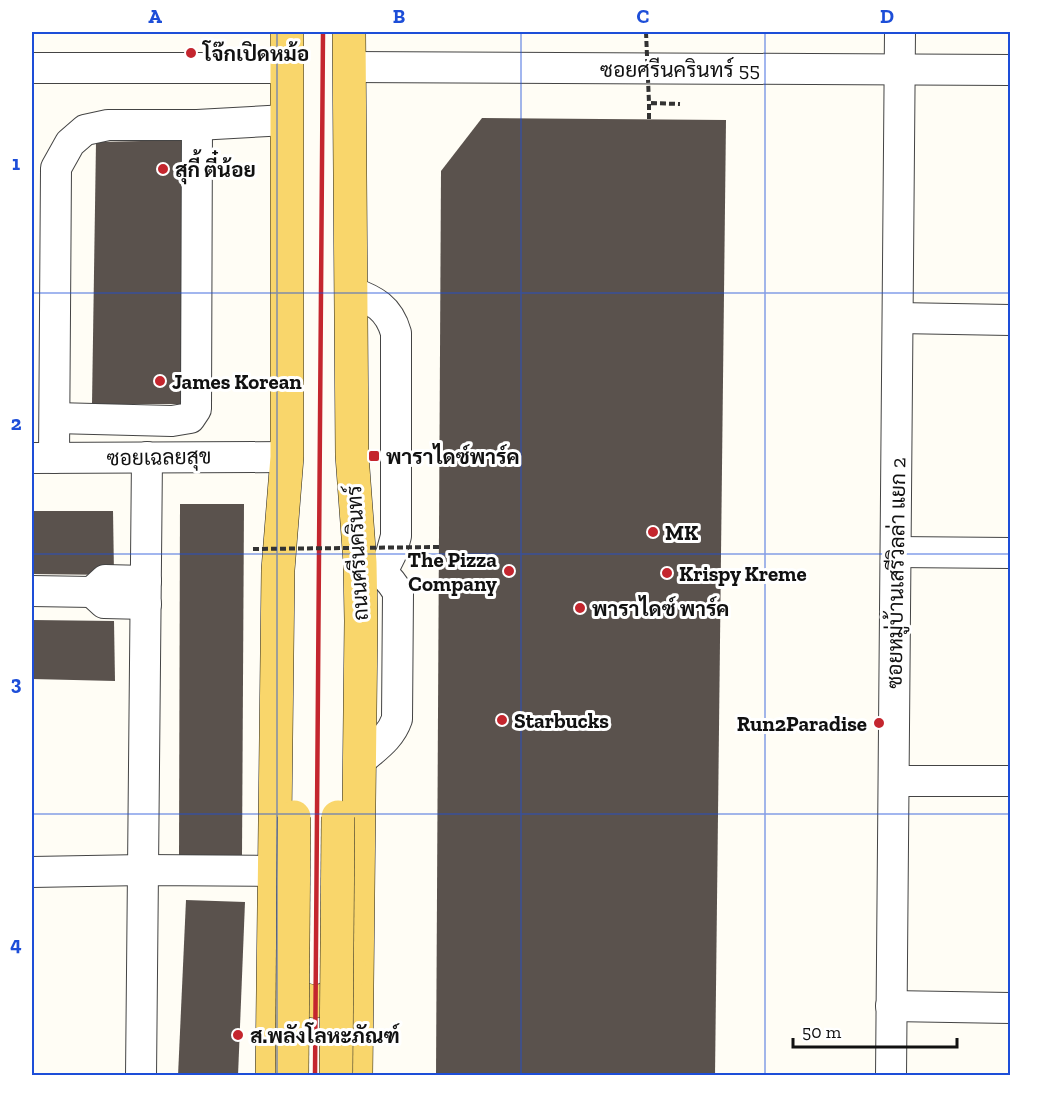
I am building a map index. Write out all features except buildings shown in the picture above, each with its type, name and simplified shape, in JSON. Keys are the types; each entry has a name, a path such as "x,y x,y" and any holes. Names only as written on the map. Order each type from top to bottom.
{"main road":[{"path":"288,32 287,465 296,614 292,1076"},
{"name":"ถนนศรีนครินทร์","path":"349,32 352,455 371,568 361,621 356,1076"},
{"path":"336,1076 342,564 352,455"},
{"path":"272,1076 278,570 287,465"},
{"path":"274,952 295,993 304,999 315,1001 328,999 339,990 357,955"}],"street":[{"name":"ซอยหมู่บ้านเสรีวิลล่า แยก 2","path":"891,1076 900,32"},
{"name":"ซอยศรีนครินทร์ 55","path":"349,67 1011,70"},
{"path":"32,68 287,68"},
{"path":"43,458 54,418 56,168 70,143 85,130 108,124 197,125 287,120"},
{"path":"54,418 172,421 190,418 196,410 197,125"},
{"path":"351,292 376,303 391,321 396,333 396,536 391,555 371,568"},
{"path":"898,318 1011,320"},
{"path":"141,1076 147,457"},
{"name":"ซอยเฉลยสุข","path":"43,458 147,457 287,465"},
{"path":"896,552 1011,552"},
{"path":"32,591 92,592 105,580 146,592"},
{"path":"894,781 1011,781"},
{"path":"32,872 143,870 274,872"},
{"path":"891,1006 1011,1008"}],"path":[{"path":"646,32 649,119"},
{"path":"649,103 680,104"},
{"path":"253,549 439,547"}],"railway":[{"path":"315,1076 323,32"}],"place":[{"name":"โจ๊กเปิดหม้อ","path":"191,53"},
{"name":"สุกี้ ตี๋น้อย","path":"163,169"},
{"name":"James Korean","path":"160,381"},
{"name":"พาราไดซ์พาร์ค","path":"374,456"},
{"name":"MK","path":"653,532"},
{"name":"The Pizza Company","path":"509,571"},
{"name":"Krispy Kreme","path":"667,573"},
{"name":"พาราไดซ์ พาร์ค","path":"580,608"},
{"name":"Starbucks","path":"502,720"},
{"name":"Run2Paradise","path":"879,723"},
{"name":"ส.พลังโลหะภัณฑ์","path":"238,1035"}]}
